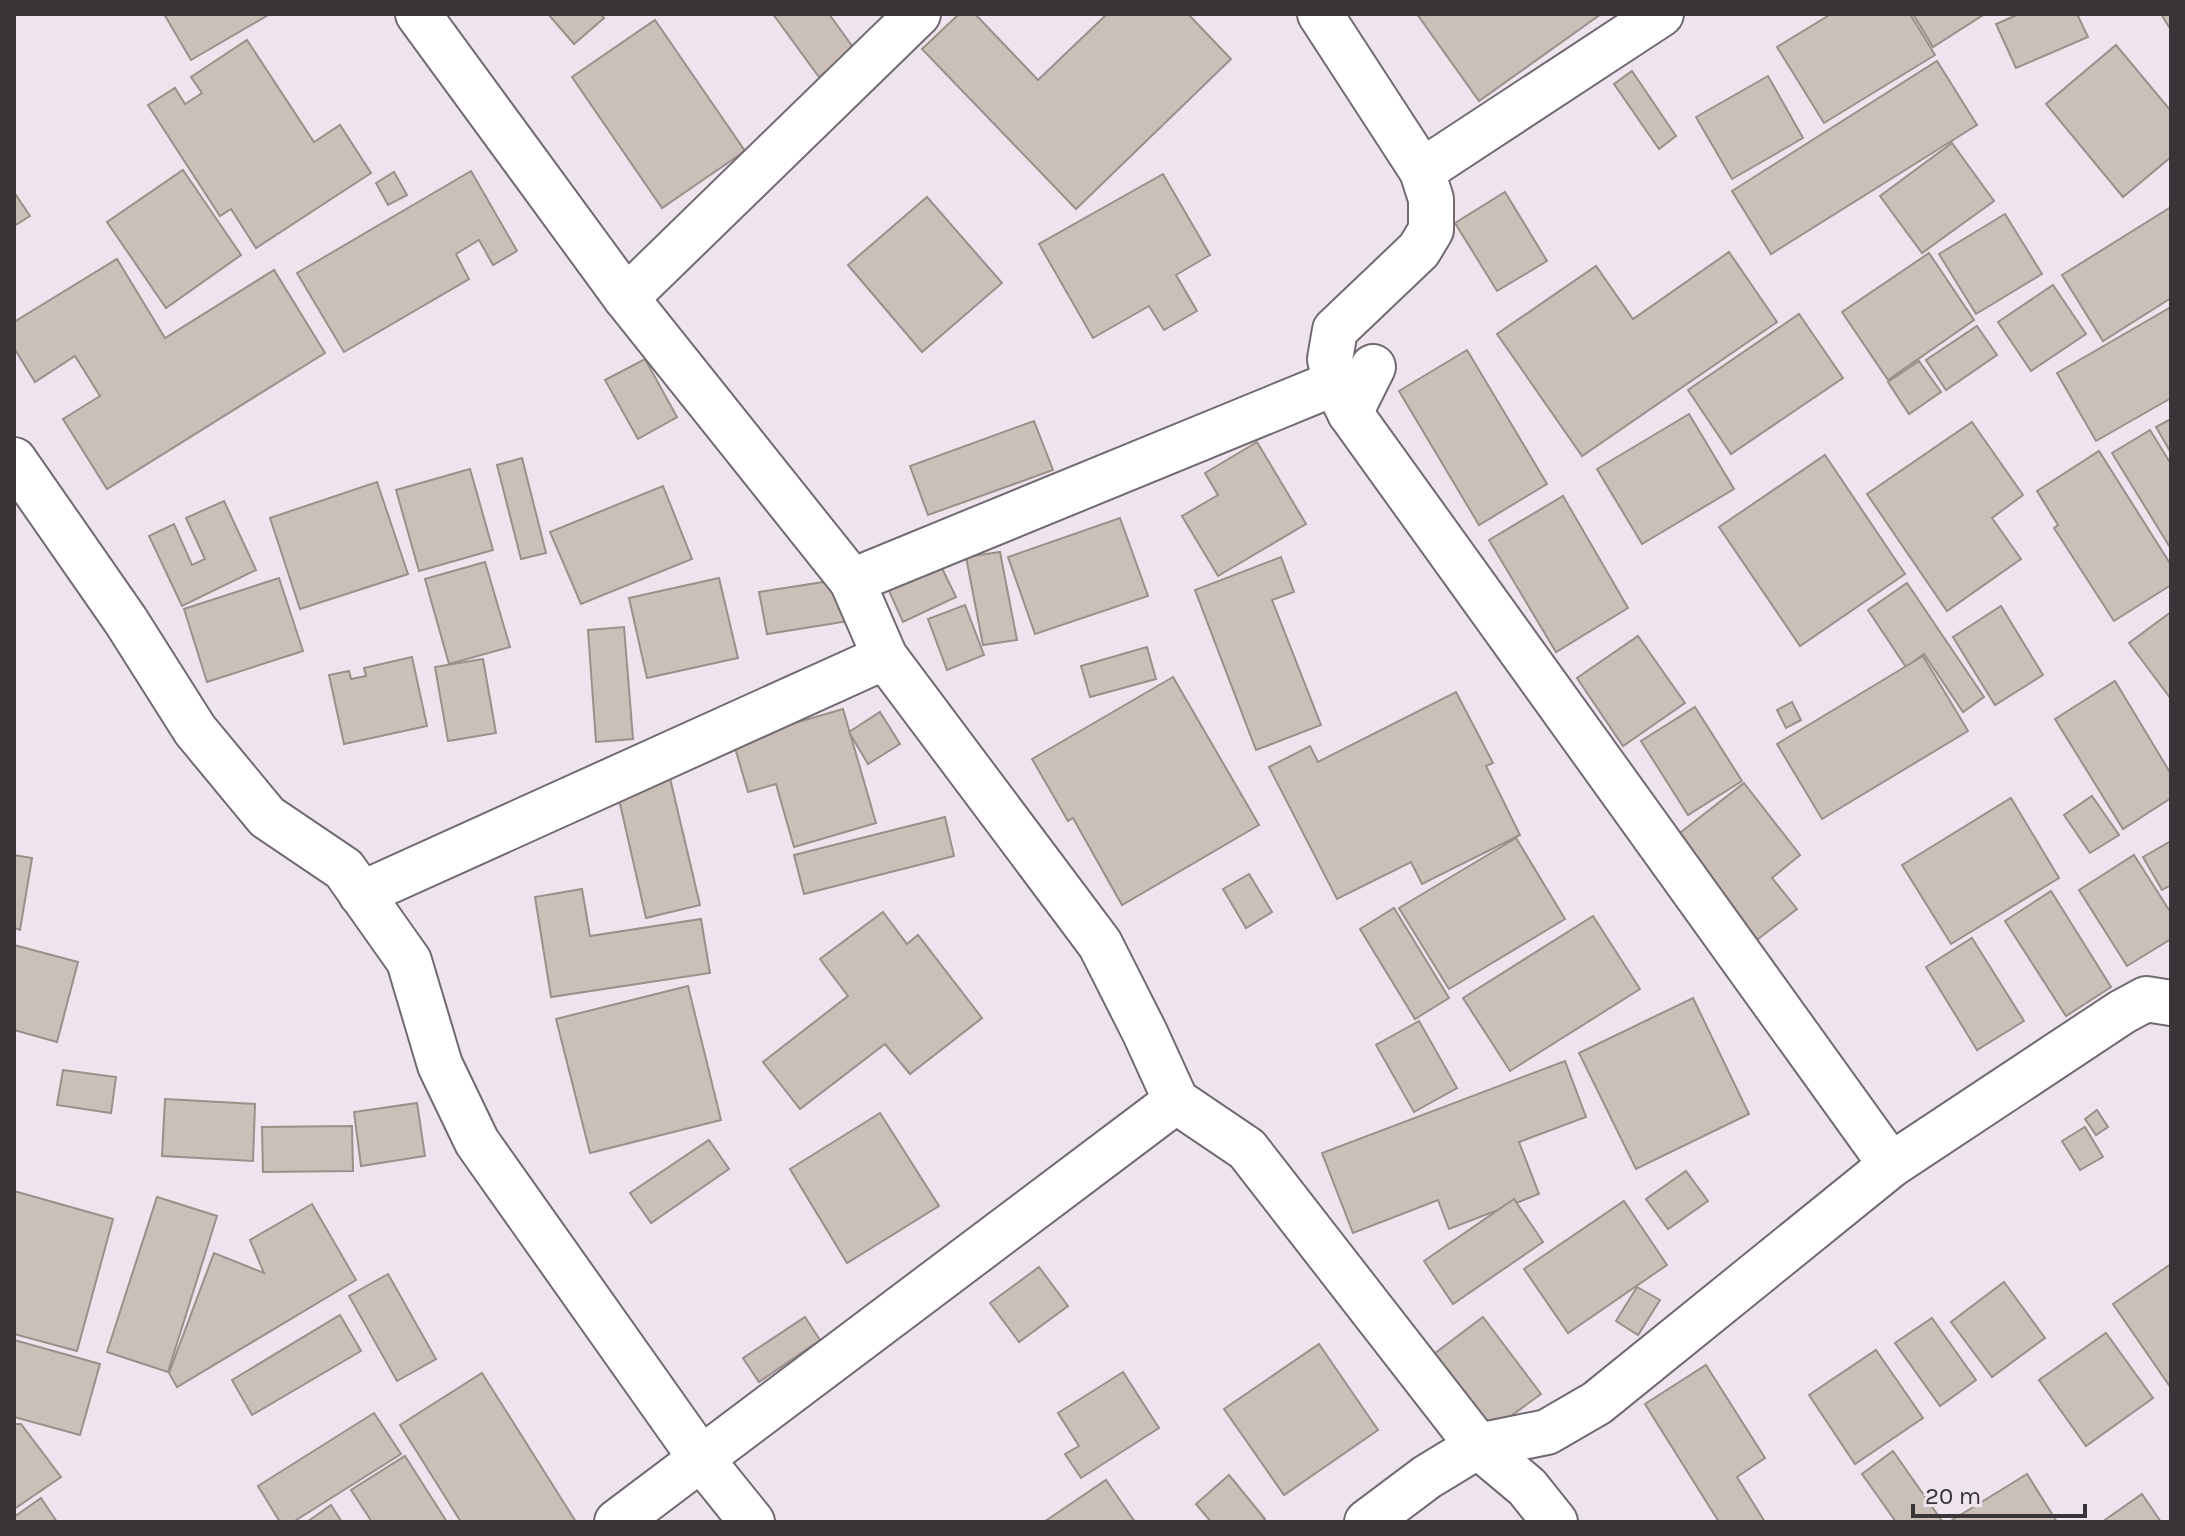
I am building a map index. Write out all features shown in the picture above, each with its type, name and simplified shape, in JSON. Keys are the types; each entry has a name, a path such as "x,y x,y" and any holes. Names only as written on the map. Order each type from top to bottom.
{"street":[{"path":"418,14 626,298 852,581 885,657 1100,944 1176,1101 1247,1149 1478,1446 1527,1487 1555,1522"},
{"path":"626,298 918,14"},
{"path":"1320,14 1422,171 1431,199 1431,230 1419,250 1335,330 1330,359 1891,1165"},
{"path":"1422,171 1661,14"},
{"path":"852,581 1352,388"},
{"path":"14,460 126,621 195,730 267,817 344,869 409,961 440,1065 477,1142 702,1460 752,1522"},
{"path":"361,894 885,657"},
{"path":"1367,1522 1427,1477 1478,1446 1547,1432 1597,1403 1891,1165 2122,1012 2146,999 2171,1003"},
{"path":"617,1522 1176,1101"}],"building":[{"path":"164,14 270,14 191,60"},
{"path":"548,14 601,14 604,18 574,44"},
{"path":"773,14 829,14 855,50 819,77"},
{"path":"959,14 975,14 1038,80 1107,14 1188,14 1231,59 1076,209 922,49"},
{"path":"1417,14 1601,14 1479,101"},
{"path":"1831,14 1910,14 1935,55 1824,123 1777,47"},
{"path":"1913,14 1982,14 1983,15 1933,47"},
{"path":"2019,14 2077,14 2088,37 2016,68 1996,24"},
{"path":"2161,14 2171,14 2171,26 2169,27"},
{"path":"655,20 745,151 662,208 572,77"},
{"path":"247,40 314,142 340,125 371,173 256,248 231,209 220,216 148,105 175,88 185,104 202,93 191,77"},
{"path":"2116,45 2171,111 2171,157 2123,197 2046,104"},
{"path":"1937,61 1977,125 1771,254 1732,191"},
{"path":"1632,71 1676,136 1659,149 1614,84"},
{"path":"1768,76 1803,138 1732,179 1696,117"},
{"path":"1952,143 1994,201 1922,253 1880,196"},
{"path":"183,170 241,255 166,308 107,222"},
{"path":"471,171 517,251 493,265 479,240 456,254 469,279 344,352 297,273"},
{"path":"394,172 407,195 388,205 376,183"},
{"path":"1163,174 1210,255 1176,275 1197,311 1164,330 1149,306 1093,338 1039,244"},
{"path":"14,192 30,216 14,226"},
{"path":"1505,192 1547,261 1497,291 1455,223"},
{"path":"927,197 1002,283 922,352 848,265"},
{"path":"2171,207 2171,298 2103,341 2062,275"},
{"path":"2005,214 2042,274 1976,314 1939,254"},
{"path":"1729,252 1777,322 1582,456 1497,334 1596,266 1633,319"},
{"path":"1929,253 1974,320 1888,380 1842,312"},
{"path":"117,259 165,338 274,270 325,353 107,489 63,419 100,396 75,356 35,382 14,348 14,322"},
{"path":"2053,285 2086,334 2031,371 1998,322"},
{"path":"2171,307 2171,398 2096,441 2057,373"},
{"path":"1799,314 1843,378 1731,454 1688,390"},
{"path":"1977,326 1997,355 1946,390 1926,360"},
{"path":"1467,350 1547,484 1479,525 1399,391"},
{"path":"645,359 677,417 638,439 605,380"},
{"path":"1919,361 1941,392 1909,414 1888,382"},
{"path":"1689,414 1734,489 1642,544 1597,469"},
{"path":"2171,419 2171,453 2156,427"},
{"path":"1034,421 1053,470 928,515 910,466"},
{"path":"1972,422 2023,495 1992,518 2021,559 1947,611 1867,494"},
{"path":"2150,430 2171,464 2171,549 2112,453"},
{"path":"1257,442 1306,524 1218,576 1182,516 1218,495 1205,473"},
{"path":"2099,451 2171,565 2171,585 2114,621 2054,528 2058,525 2037,491"},
{"path":"1825,455 1905,574 1800,646 1719,527"},
{"path":"522,458 546,553 521,559 497,465"},
{"path":"470,469 493,550 419,571 396,490"},
{"path":"377,482 408,574 300,609 270,518"},
{"path":"663,486 692,559 581,604 550,532"},
{"path":"1563,496 1628,608 1556,652 1489,540"},
{"path":"224,501 256,570 182,606 149,536 174,524 192,565 205,559 186,518"},
{"path":"1120,518 1148,596 1035,634 1008,557"},
{"path":"1000,552 1017,640 983,645 966,557"},
{"path":"1281,557 1294,592 1272,600 1321,725 1256,750 1195,590"},
{"path":"938,560 956,597 903,622 886,584"},
{"path":"485,562 510,647 449,664 425,579"},
{"path":"279,578 303,651 207,682 184,609"},
{"path":"719,578 738,658 647,678 629,598"},
{"path":"843,579 849,621 767,634 759,592"},
{"path":"1907,583 1984,697 1963,712 1924,654 1906,667 1868,610"},
{"path":"965,605 984,655 947,670 928,619"},
{"path":"2001,606 2043,675 1995,705 1953,637"},
{"path":"2171,612 2171,699 2129,643"},
{"path":"624,627 633,739 596,742 588,630"},
{"path":"1638,636 1685,703 1623,746 1577,678"},
{"path":"1147,647 1156,679 1090,697 1081,666"},
{"path":"1923,656 1968,731 1822,819 1777,744"},
{"path":"412,657 427,726 344,744 329,675 349,671 351,679 366,676 364,668"},
{"path":"483,659 496,733 448,741 435,667"},
{"path":"1173,677 1259,825 1122,905 1073,818 1068,821 1032,759"},
{"path":"2115,681 2171,774 2171,798 2123,829 2055,719"},
{"path":"1456,692 1493,763 1486,766 1520,835 1422,884 1411,862 1337,899 1269,767 1310,746 1318,762"},
{"path":"1792,702 1801,720 1786,728 1777,710"},
{"path":"1695,707 1742,781 1688,815 1641,741"},
{"path":"843,709 876,823 794,847 776,784 748,792 733,741"},
{"path":"880,712 900,744 868,764 849,732"},
{"path":"669,774 700,905 646,918 616,786"},
{"path":"1744,783 1800,855 1772,878 1797,909 1749,946 1676,836"},
{"path":"2092,796 2119,835 2090,853 2064,815"},
{"path":"2011,798 2059,878 1951,944 1902,865"},
{"path":"945,817 954,856 804,894 794,855"},
{"path":"1516,838 1565,919 1449,989 1399,908"},
{"path":"2171,841 2171,885 2162,890 2143,857"},
{"path":"14,855 32,858 20,930 14,928"},
{"path":"2134,855 2171,913 2171,939 2127,966 2079,890"},
{"path":"1249,874 1272,912 1246,928 1223,889"},
{"path":"582,889 590,936 701,919 710,973 551,997 535,897"},
{"path":"2051,891 2111,987 2066,1016 2005,921"},
{"path":"1394,908 1449,998 1415,1019 1360,929"},
{"path":"883,912 907,944 918,935 982,1018 910,1074 885,1044 800,1109 763,1062 848,996 820,959"},
{"path":"1593,916 1640,989 1510,1071 1463,998"},
{"path":"1972,938 2024,1021 1977,1050 1926,967"},
{"path":"14,945 78,962 57,1042 14,1030"},
{"path":"688,986 721,1120 590,1153 556,1019"},
{"path":"1693,998 1749,1114 1636,1169 1579,1053"},
{"path":"1419,1021 1457,1088 1414,1112 1376,1045"},
{"path":"1565,1061 1586,1117 1519,1142 1539,1194 1449,1229 1438,1200 1353,1233 1322,1153"},
{"path":"63,1070 116,1077 111,1113 57,1105"},
{"path":"165,1099 255,1104 253,1161 162,1156"},
{"path":"417,1103 425,1156 361,1166 354,1112"},
{"path":"2097,1110 2108,1127 2096,1135 2085,1119"},
{"path":"880,1113 939,1206 847,1263 790,1169"},
{"path":"352,1126 353,1171 263,1172 262,1127"},
{"path":"2085,1127 2103,1157 2080,1170 2062,1141"},
{"path":"709,1140 729,1169 651,1223 630,1193"},
{"path":"1686,1171 1708,1201 1668,1229 1646,1199"},
{"path":"14,1191 113,1219 77,1351 14,1334"},
{"path":"157,1197 217,1216 168,1372 107,1352"},
{"path":"1514,1199 1543,1242 1453,1304 1424,1261"},
{"path":"1624,1201 1667,1265 1568,1333 1524,1269"},
{"path":"312,1204 356,1280 177,1387 169,1373 214,1253 264,1273 250,1240"},
{"path":"2171,1264 2171,1388 2113,1304"},
{"path":"1039,1267 1068,1306 1019,1342 990,1303"},
{"path":"388,1274 436,1359 397,1381 349,1296"},
{"path":"2004,1282 2045,1338 1992,1377 1951,1322"},
{"path":"1637,1287 1660,1300 1638,1335 1616,1321"},
{"path":"340,1315 361,1351 252,1415 232,1380"},
{"path":"805,1317 820,1340 759,1382 743,1358"},
{"path":"1483,1317 1541,1394 1486,1434 1430,1357"},
{"path":"1932,1318 1976,1380 1940,1406 1895,1343"},
{"path":"2106,1333 2153,1398 2086,1446 2039,1380"},
{"path":"14,1340 100,1364 80,1435 14,1417"},
{"path":"1319,1344 1378,1430 1284,1495 1224,1409"},
{"path":"1876,1350 1923,1418 1855,1464 1809,1395"},
{"path":"1706,1365 1765,1458 1737,1477 1765,1522 1719,1522 1645,1404"},
{"path":"1123,1372 1159,1428 1081,1478 1065,1454 1079,1446 1058,1413"},
{"path":"482,1373 576,1522 461,1522 400,1425"},
{"path":"374,1413 401,1454 293,1522 280,1522 258,1486"},
{"path":"14,1424 21,1424 61,1477 14,1509"},
{"path":"1893,1451 1942,1521 1896,1522 1862,1474"},
{"path":"405,1456 447,1522 372,1522 351,1490"},
{"path":"2027,1474 2057,1522 1949,1522"},
{"path":"1229,1475 1265,1519 1262,1522 1211,1522 1196,1504"},
{"path":"1106,1480 1135,1522 1044,1522"},
{"path":"2142,1494 2161,1522 2102,1522"},
{"path":"41,1498 57,1522 14,1522 14,1517"},
{"path":"331,1505 342,1522 307,1522"}]}
